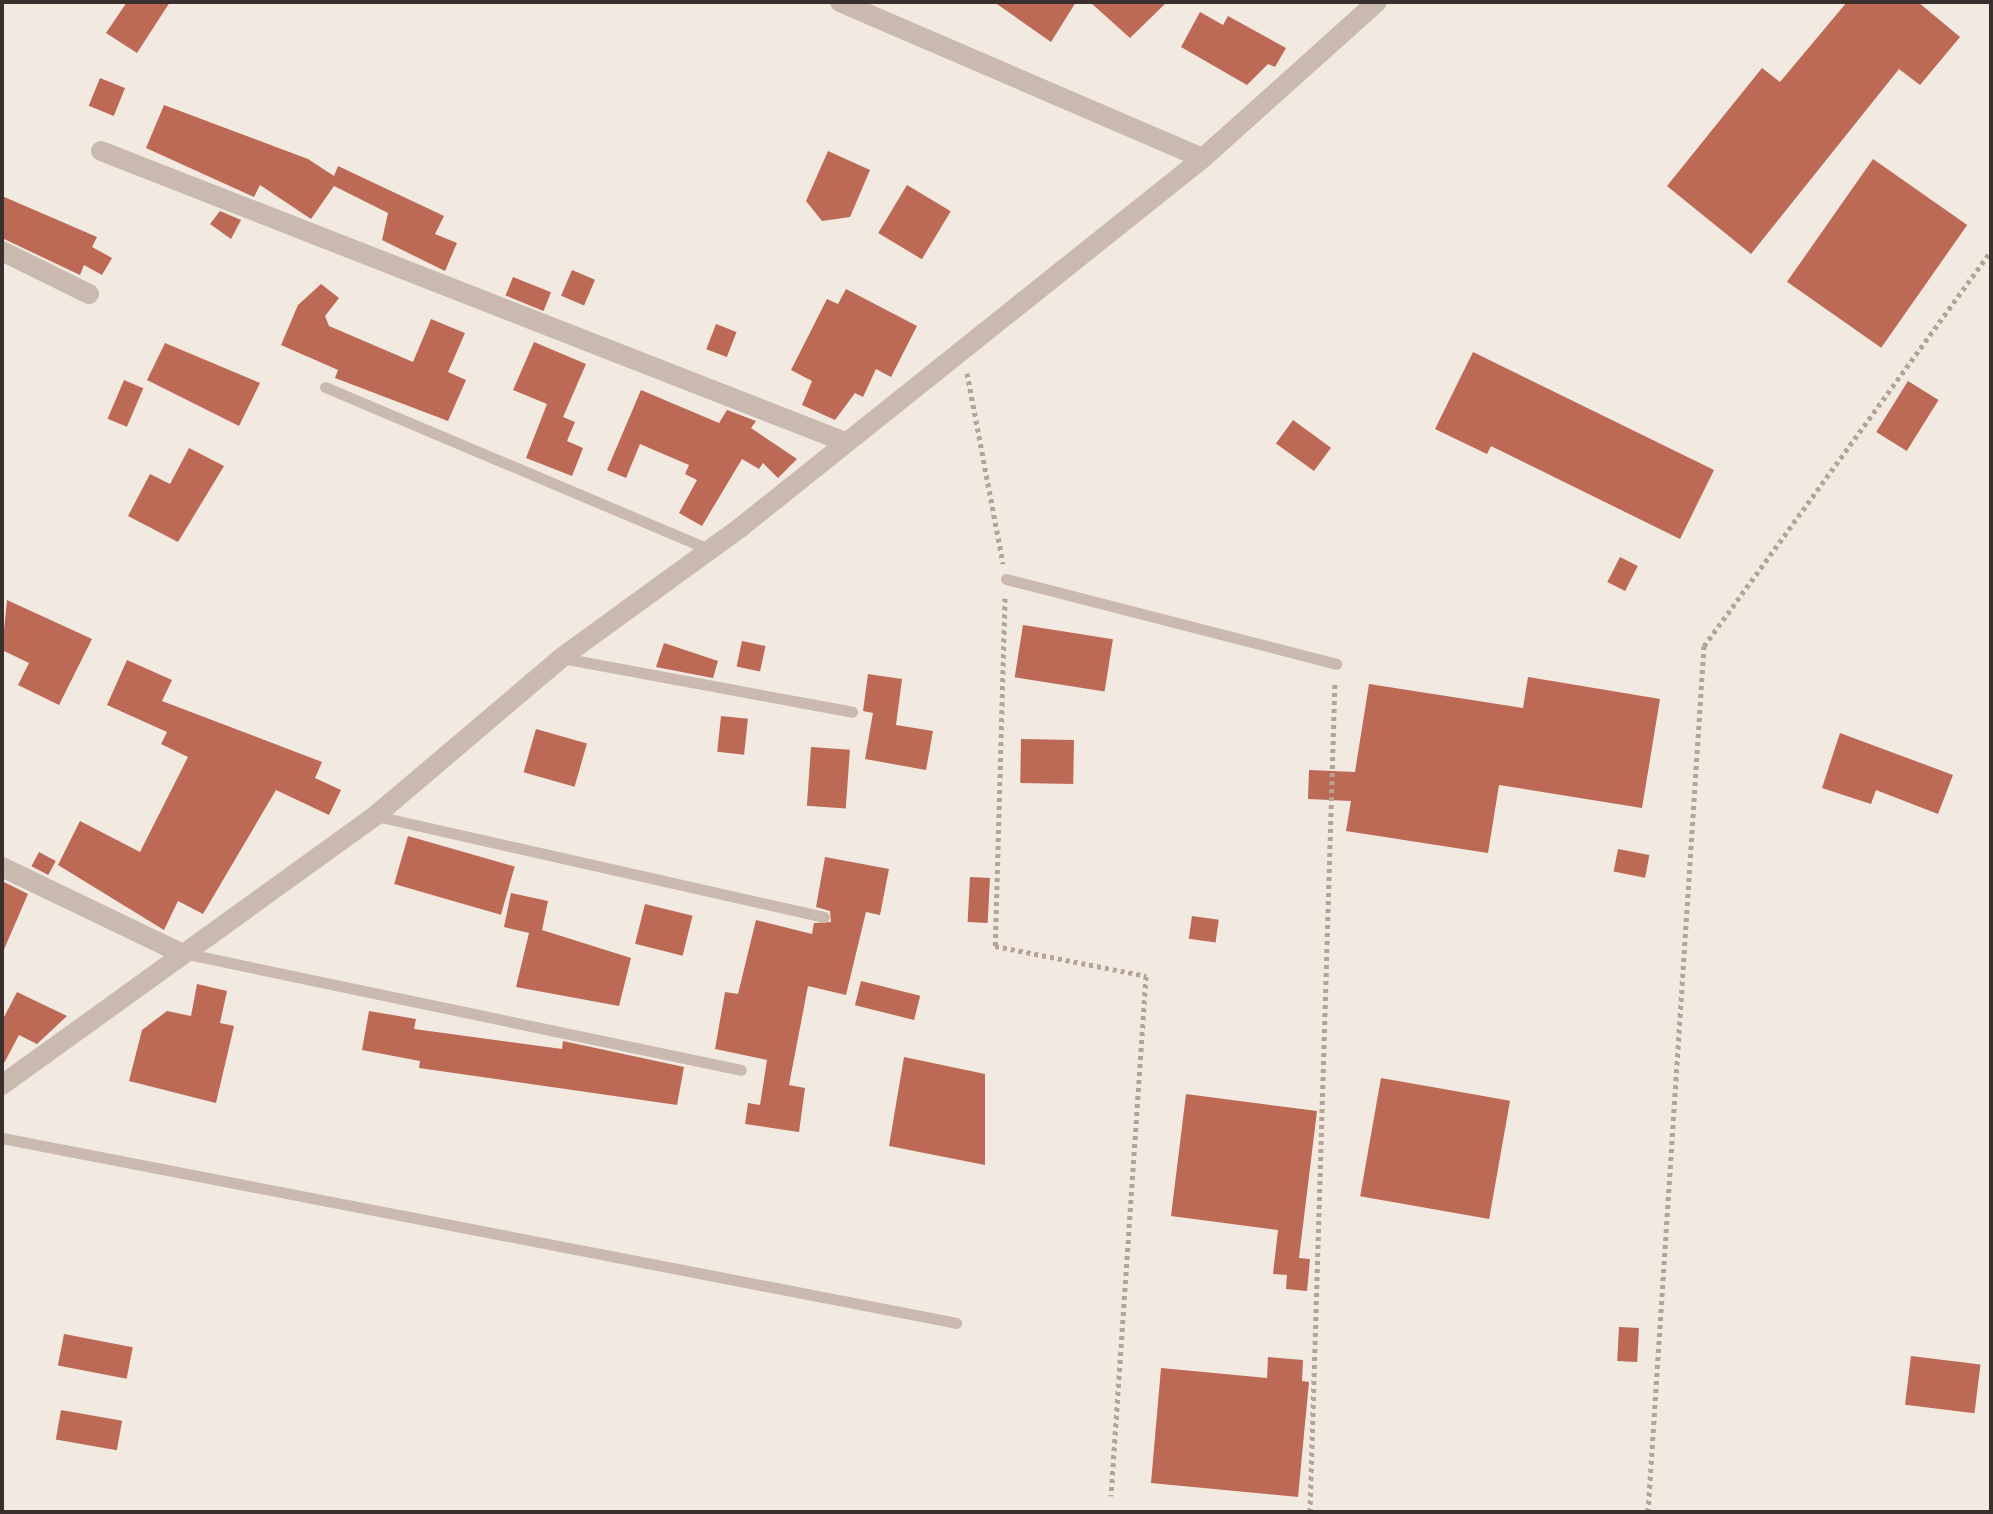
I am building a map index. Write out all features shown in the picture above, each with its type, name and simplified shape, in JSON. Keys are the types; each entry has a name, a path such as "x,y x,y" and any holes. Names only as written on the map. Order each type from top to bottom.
{"street":[{"path":"840,2 1203,158"},
{"path":"2,1085 179,952 375,816 561,658 710,551 1203,158 1377,2"},
{"path":"101,151 845,442"},
{"path":"2,251 89,294"},
{"path":"2,867 179,952"}],"lane":[{"path":"325,387 710,551"},
{"path":"1006,579 1336,664"},
{"path":"561,658 852,712"},
{"path":"375,816 824,917"},
{"path":"179,952 741,1070"},
{"path":"2,1138 956,1323"}],"path":[{"path":"1648,1512 1704,646 1991,251"},
{"path":"963,348 1006,579 995,946 1146,976 1111,1496"},
{"path":"1310,1512 1336,664"}],"building":[{"path":"127,2 170,2 137,53 106,33"},
{"path":"994,2 1076,2 1051,42"},
{"path":"1090,2 1167,2 1130,38"},
{"path":"1847,2 1918,2 1960,37 1920,85 1899,69 1751,254 1667,186 1762,68 1780,82"},
{"path":"1200,12 1223,25 1228,16 1286,48 1275,67 1268,64 1247,85 1181,47"},
{"path":"100,78 125,88 114,116 89,106"},
{"path":"164,105 308,159 334,176 338,166 444,216 435,234 457,243 445,271 382,240 388,213 334,186 311,219 260,185 254,197 146,148"},
{"path":"828,151 870,170 850,217 822,221 806,201"},
{"path":"1873,159 1967,225 1881,348 1787,282"},
{"path":"907,185 951,211 922,259 878,233"},
{"path":"2,196 97,237 92,247 112,258 102,275 84,265 80,275 2,238"},
{"path":"220,211 241,220 231,239 210,224"},
{"path":"572,270 595,280 584,306 561,296"},
{"path":"513,277 551,292 544,311 506,296"},
{"path":"321,284 339,298 325,316 329,326 413,362 431,319 465,333 448,372 466,380 448,421 335,378 338,370 281,345 298,305"},
{"path":"846,289 917,326 891,377 876,369 863,397 855,393 835,420 802,405 812,381 791,370 827,299 838,304"},
{"path":"716,324 737,332 727,357 706,349"},
{"path":"534,342 586,364 563,417 575,422 567,441 583,448 572,476 526,458 547,404 513,390"},
{"path":"165,343 260,383 239,426 147,380"},
{"path":"1473,352 1714,470 1680,539 1491,446 1487,454 1435,429"},
{"path":"124,380 143,388 127,427 108,419"},
{"path":"1908,381 1939,400 1907,451 1876,432"},
{"path":"641,390 719,423 727,410 756,421 751,428 797,459 778,478 763,463 759,469 742,459 702,526 679,513 697,480 685,474 689,465 640,444 626,478 607,470"},
{"path":"1293,420 1331,448 1314,471 1276,443"},
{"path":"189,448 224,466 178,542 128,516 150,474 170,484"},
{"path":"1620,557 1638,566 1625,591 1607,582"},
{"path":"7,600 92,639 59,705 18,685 29,663 2,650"},
{"path":"1023,625 1113,639 1105,692 1015,677"},
{"path":"742,641 765,646 760,671 737,666"},
{"path":"664,643 718,661 713,678 656,667"},
{"path":"127,660 172,680 162,701 322,762 315,778 341,790 329,815 276,790 203,914 178,901 164,930 58,865 80,821 140,852 188,757 161,744 167,732 107,705"},
{"path":"868,674 902,679 896,725 933,731 926,770 865,759 873,713 863,711"},
{"path":"1528,677 1660,699 1642,808 1499,785 1488,853 1346,831 1351,801 1308,799 1309,770 1355,772 1369,684 1523,708"},
{"path":"721,716 748,719 744,755 717,752"},
{"path":"536,729 587,744 575,787 524,772"},
{"path":"1840,733 1953,775 1938,814 1876,790 1871,804 1822,788"},
{"path":"1021,739 1074,740 1073,784 1020,783"},
{"path":"811,747 850,750 846,809 807,806"},
{"path":"408,836 515,867 501,915 394,884"},
{"path":"1618,849 1649,855 1645,878 1614,872"},
{"path":"39,852 56,861 48,875 31,866"},
{"path":"825,857 889,869 880,915 866,912 846,995 808,986 789,1085 805,1088 799,1132 745,1124 748,1103 760,1105 767,1060 715,1049 725,992 738,994 756,920 812,934 814,923 831,922 830,911 816,907"},
{"path":"970,877 990,878 988,923 968,922"},
{"path":"2,881 28,894 2,954"},
{"path":"511,893 548,901 542,930 631,958 619,1006 516,987 529,933 504,927"},
{"path":"645,904 693,916 683,956 635,944"},
{"path":"1192,916 1219,920 1216,943 1189,939"},
{"path":"861,981 920,996 914,1020 855,1005"},
{"path":"197,984 227,991 220,1023 234,1026 216,1103 129,1081 142,1030 167,1011 191,1016"},
{"path":"17,992 67,1016 37,1044 19,1035 2,1067 2,1021"},
{"path":"369,1011 416,1019 414,1029 562,1049 563,1041 684,1067 677,1105 419,1068 420,1061 362,1050"},
{"path":"904,1057 985,1074 985,1165 889,1146"},
{"path":"1381,1078 1510,1101 1489,1219 1360,1196"},
{"path":"1186,1094 1317,1111 1299,1258 1310,1259 1307,1291 1286,1289 1287,1275 1273,1274 1278,1230 1171,1216"},
{"path":"1619,1327 1639,1328 1637,1362 1617,1361"},
{"path":"64,1334 133,1347 127,1379 58,1365"},
{"path":"1911,1356 1980,1365 1975,1413 1905,1405"},
{"path":"1268,1357 1303,1360 1302,1381 1309,1382 1298,1497 1151,1483 1161,1368 1267,1378"},
{"path":"61,1410 122,1421 117,1450 56,1440"}]}
